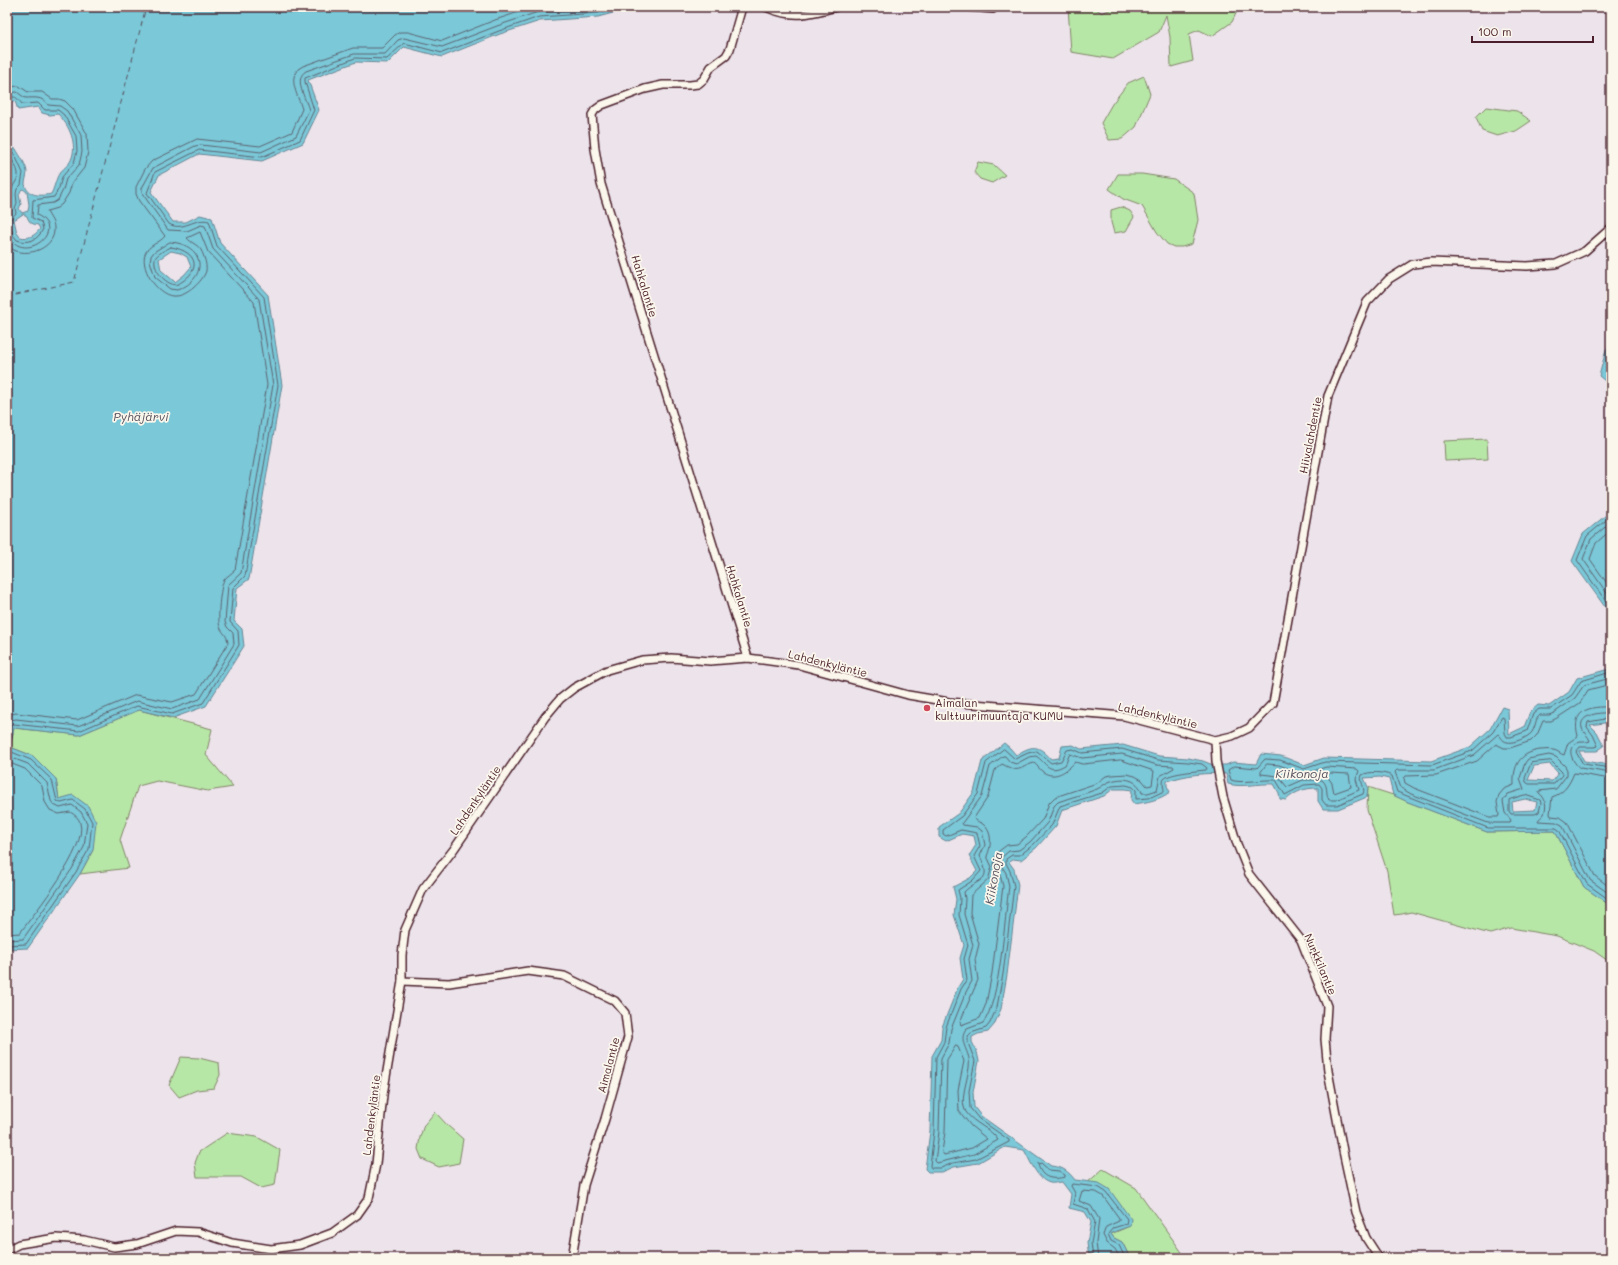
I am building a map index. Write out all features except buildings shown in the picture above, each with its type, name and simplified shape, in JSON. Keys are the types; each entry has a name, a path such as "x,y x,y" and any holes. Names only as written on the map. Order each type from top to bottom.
{"street":[{"name":"Hahkalantie","path":"742,7 730,49 726,56 711,67 704,79 698,84 663,85 644,89 602,105 595,110 592,116 595,150 601,184 748,658"},
{"path":"766,7 776,12 791,15 807,14 836,7"},
{"path":"968,7 993,9"},
{"name":"Hiivalahdentie","path":"1215,740 1232,736 1249,728 1272,703 1328,396 1367,302 1389,279 1413,264 1431,262 1527,266 1556,264 1586,251 1611,228"},
{"name":"Lahdenkyläntie","path":"7,1250 19,1244 56,1238 84,1240 114,1247 137,1244 176,1231 198,1232 232,1243 271,1249 300,1245 332,1233 357,1215 369,1198 376,1164 384,1095 402,981 402,955 405,930 423,889 454,849 545,717 560,699 574,688 607,670 642,660 671,658 710,661 748,658 799,665 908,695 949,702 1124,716 1215,740"},
{"name":"Nurkkilantie","path":"1215,740 1218,774 1223,798 1237,844 1249,874 1301,940 1327,1006 1325,1039 1328,1071 1343,1151 1356,1212 1366,1238 1379,1258"},
{"name":"Aimalantie","path":"402,981 449,982 528,971 564,976 615,1001 625,1013 628,1037 605,1119 584,1185 572,1258"}],"green space":[{"path":"1068,7 1094,7 1102,13 1116,7 1239,7 1232,22 1212,36 1199,30 1189,34 1193,61 1171,67 1170,37 1166,15 1159,32 1113,59 1071,52"},
{"path":"1144,76 1150,94 1136,127 1122,139 1109,140 1101,123 1112,104 1128,83"},
{"path":"1486,107 1517,111 1531,121 1516,131 1497,136 1482,131 1476,117"},
{"path":"978,162 994,165 1005,175 992,183 980,179 974,172"},
{"path":"1118,174 1142,174 1174,179 1194,193 1198,220 1192,244 1182,247 1174,247 1167,244 1157,232 1142,206 1123,199 1109,189"},
{"path":"1121,207 1130,211 1134,217 1126,231 1114,233 1111,222 1111,210"},
{"path":"1487,439 1488,459 1445,461 1444,441"},
{"path":"139,710 212,729 206,755 233,787 208,791 157,781 138,786 120,840 129,868 80,874 93,850 59,799 56,779 33,756 10,747 14,728 79,735"},
{"path":"1368,787 1393,795 1487,832 1555,831 1584,887 1611,906 1611,963 1594,951 1557,936 1511,928 1490,934 1411,912 1394,915 1387,871 1367,810"},
{"path":"181,1057 199,1058 219,1063 220,1075 214,1088 197,1090 179,1097 169,1085"},
{"path":"435,1112 463,1139 459,1163 439,1167 422,1159 418,1149 420,1137 424,1125"},
{"path":"227,1133 257,1137 280,1150 275,1185 261,1188 241,1177 197,1177 195,1163 199,1152"},
{"path":"1103,1169 1136,1188 1186,1258 1130,1258 1122,1242 1114,1238 1111,1234 1130,1226 1087,1183"}],"water":[{"name":"Pyhäjärvi","path":"7,7 636,7 598,17 540,21 500,34 442,57 404,47 388,63 356,62 308,80 319,110 303,143 262,161 199,154 159,175 151,192 173,222 186,222 200,215 212,218 220,243 268,295 282,385 249,579 237,588 234,621 242,629 244,646 206,706 173,718 139,710 79,735 14,728 10,747 33,756 56,779 59,799 73,795 88,806 96,822 93,850 80,874 28,948 7,949 7,148 16,149 23,160 27,174 25,184 26,188 35,195 43,195 51,194 60,172 69,164 73,154 73,141 69,129 58,114 50,115 42,113 38,107 18,110 15,101 12,101 7,105","holes":["23,189 27,192 29,205 28,211 22,213 19,209 21,204 19,195","23,214 27,216 31,222 38,225 40,229 31,236 26,238 20,237 17,233 14,220","171,251 180,253 187,257 191,267 175,282 161,270 159,259"]},
{"path":"1611,342 1611,386 1599,376 1606,350"},
{"path":"1611,511 1611,609 1605,607 1572,561 1583,534"},
{"name":"Kiikonoja","path":"1611,667 1611,722 1590,725 1597,732 1604,746 1597,751 1579,751 1584,761 1611,765 1611,906 1584,887 1555,831 1487,832 1393,795 1389,779 1380,777 1364,778 1368,787 1367,797 1338,809 1323,809 1318,801 1318,788 1293,794 1286,800 1280,799 1279,793 1274,784 1233,785 1228,784 1226,774 1211,773 1181,777 1167,781 1167,786 1170,792 1162,797 1149,801 1134,804 1131,800 1132,790 1113,789 1104,796 1062,810 1056,826 1036,848 1021,860 1013,859 1009,862 1014,869 1018,885 1007,975 1001,1009 994,1025 988,1032 972,1037 972,1042 977,1052 979,1061 973,1092 974,1107 981,1116 1051,1166 1059,1167 1065,1170 1075,1180 1099,1183 1109,1189 1131,1219 1130,1226 1111,1234 1114,1238 1122,1242 1130,1258 1089,1258 1087,1243 1091,1222 1085,1212 1069,1208 1071,1194 1062,1182 1051,1183 1041,1178 1034,1169 1024,1150 1005,1147 978,1163 954,1167 942,1172 928,1172 925,1169 930,1131 932,1056 941,1040 942,1027 958,987 963,979 960,958 964,945 954,915 956,899 953,887 970,878 977,871 969,856 976,845 974,836 962,834 946,841 939,837 939,827 959,813 974,792 982,761 1004,743 1016,755 1026,749 1035,748 1042,751 1051,759 1059,758 1062,746 1073,745 1081,749 1123,745 1159,756 1188,758 1213,765 1226,765 1233,762 1256,764 1261,754 1281,756 1304,765 1324,758 1431,761 1470,747 1490,729 1502,707 1508,709 1509,734 1524,727 1530,712 1538,705 1549,706 1569,692 1577,678 1609,669","holes":["1550,764 1558,773 1552,781 1528,780 1534,766","1525,799 1537,802 1535,810 1513,811 1512,802"]}],"ferry route":[{"path":"7,297 74,282 146,7"},
{"path":"7,296 31,291"}],"place":[{"name":"Aimalan kulttuurimuuntaja KUMU","path":"927,708"}]}
